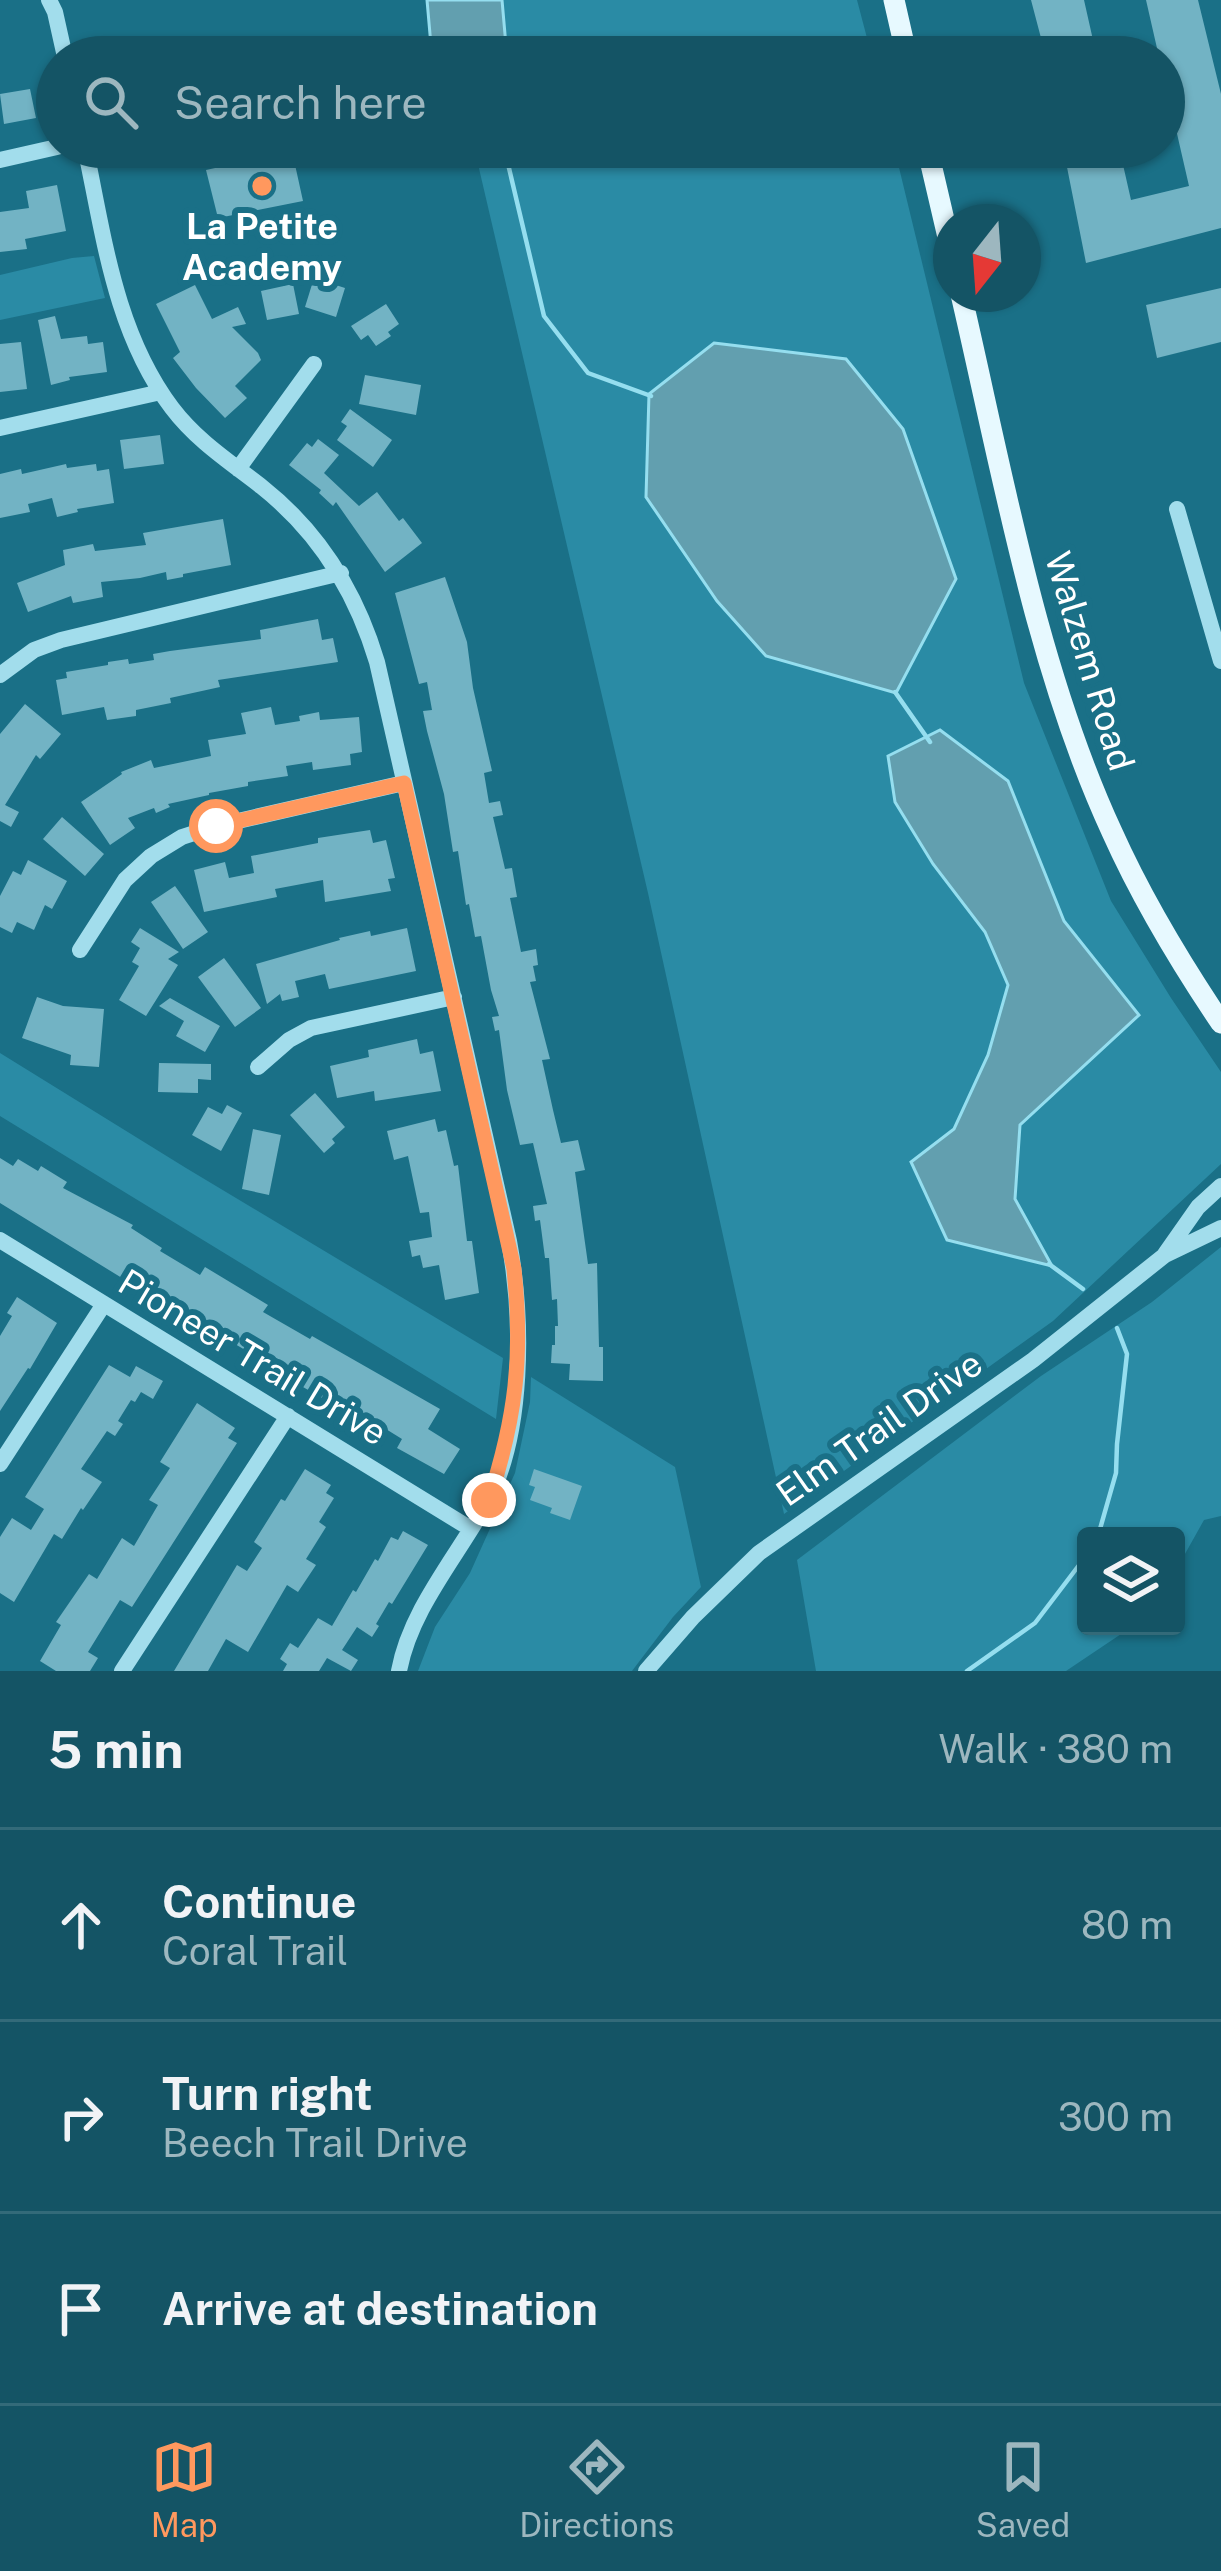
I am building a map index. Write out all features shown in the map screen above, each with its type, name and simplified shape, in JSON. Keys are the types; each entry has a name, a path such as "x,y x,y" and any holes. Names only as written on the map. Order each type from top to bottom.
{"main road":[{"path":"893,0 902,36"},
{"path":"932,168 940,204"},
{"name":"Walzem Road","path":"965,312 1024,569 1063,707 1111,831 1175,955 1221,1023"}],"street":[{"path":"53,4 60,36"},
{"path":"0,160 36,152"},
{"path":"90,168 121,310 144,364 195,434 294,515 340,574 368,630 508,1241 519,1316 519,1363 503,1456 489,1500 410,1632 399,1671"},
{"path":"238,469 314,364"},
{"path":"0,428 161,392"},
{"path":"1177,509 1221,661"},
{"path":"0,675 34,650 61,640 340,574"},
{"path":"80,950 124,880 182,837 404,783"},
{"path":"258,1066 311,1028 454,997"},
{"name":"Elm Trail Drive","path":"1165,1255 1198,1207 1221,1186"},
{"name":"Elm Trail Drive","path":"646,1671 693,1616 760,1553 1033,1360 1165,1255 1221,1228"},
{"name":"Pioneer Trail Drive","path":"0,1240 471,1529"},
{"path":"0,1464 104,1304"},
{"path":"122,1671 289,1416"}],"shaded area":[{"path":"427,0 502,0 505,36 430,36"},
{"path":"441,0 857,0 866,36 449,36"},
{"path":"479,168 899,168 1024,683 1111,901 1221,1072 1221,1164 1053,1321 784,1514 648,893"},
{"path":"94,256 105,298 0,320 0,275"},
{"path":"714,343 846,359 903,429 956,579 896,693 766,656 717,601 646,497 649,394"},
{"path":"940,730 1008,781 1064,921 1139,1015 1020,1125 1015,1199 1052,1266 947,1240 911,1162 954,1129 988,1055 1008,985 985,932 933,864 895,802 888,756"},
{"path":"0,1053 503,1358 496,1419 0,1116"},
{"path":"1221,1247 1221,1516 1204,1520 1185,1554 1185,1527 1077,1527 1077,1635 1120,1635 1066,1671 816,1671 797,1560 1041,1376 1152,1302"},
{"path":"531,1377 675,1467 701,1587 632,1671 418,1671 435,1627 470,1573 515,1473"}],"building":[{"path":"1031,0 1084,0 1092,36 1040,36"},
{"path":"1146,0 1198,0 1221,94 1221,228 1086,263 1067,168 1124,168 1131,200 1189,186 1185,168 1185,36 1154,36"},
{"path":"30,89 36,118 4,124 0,94"},
{"path":"296,168 303,201 218,218 206,170"},
{"path":"57,185 66,231 25,239 27,249 0,252 0,212 29,208 26,191"},
{"path":"314,278 345,288 336,317 305,307"},
{"path":"293,284 299,314 267,320 261,291"},
{"path":"195,285 212,319 238,307 246,324 232,327 261,360 235,386 247,398 225,418 173,358 180,352 156,304"},
{"path":"1221,288 1221,342 1157,358 1146,305"},
{"path":"386,304 399,324 388,332 391,336 376,346 368,335 361,340 351,326"},
{"path":"55,316 61,339 87,336 88,344 103,342 107,372 69,377 51,385 38,320"},
{"path":"21,342 27,389 0,392 0,344"},
{"path":"365,375 421,385 416,415 359,404"},
{"path":"350,409 392,440 373,467 337,440 347,426 341,422"},
{"path":"160,435 164,464 124,469 120,440"},
{"path":"318,439 339,455 324,473 359,506 377,492 422,543 385,572 336,502 333,506 289,465 307,443 312,447"},
{"path":"66,464 67,468 96,464 97,471 109,469 114,503 57,517 52,498 28,504 30,512 0,518 0,474"},
{"path":"223,519 231,565 167,580 166,572 101,582 103,597 73,603 71,596 28,612 17,583 65,565 63,550 93,544 95,551 146,545 143,533"},
{"path":"445,577 467,642 492,771 484,773 489,803 500,801 503,815 493,817 505,869 512,868 517,897 510,898 521,952 536,949 536,981 530,982 550,1059 542,1060 553,1110 561,1143 578,1140 585,1170 575,1172 588,1264 597,1263 603,1381 569,1380 570,1364 551,1363 557,1299 552,1300 549,1258 545,1258 540,1220 535,1221 533,1206 547,1204 533,1143 520,1145 499,1030 495,1031 492,1017 499,1016 481,936 475,937 466,905 458,851 453,852 427,731 423,711 432,710 427,682 419,684 395,593"},
{"path":"318,619 322,640 333,638 338,662 218,680 220,687 170,698 171,703 136,710 136,716 107,720 104,707 62,715 56,680 67,678 66,672 261,639 260,630"},
{"path":"25,704 61,734 40,759 36,755 5,805 19,812 11,827 0,821 0,734"},
{"path":"271,707 275,725 319,712 320,720 359,717 362,752 350,754 351,765 313,770 312,762 286,766 288,776 168,804 156,813 154,808 128,818 135,828 110,845 81,802 121,772 151,760 154,768 211,756 208,740 246,734 241,713"},
{"path":"62,817 104,854 85,876 43,839"},
{"path":"370,830 373,843 386,840 395,878 388,879 391,891 325,902 323,880 275,889 277,897 204,912 194,870 225,862 229,878 254,873 251,856"},
{"path":"28,860 67,881 52,909 45,905 34,930 17,922 12,933 0,927 0,896 13,871 21,875"},
{"path":"175,886 208,932 183,949 151,902"},
{"path":"140,928 179,952 168,959 178,965 146,1016 119,1000 139,966 132,962 140,948 131,942"},
{"path":"407,928 416,971 329,989 325,974 295,981 299,997 282,1001 280,994 267,1004 256,964 339,938"},
{"path":"224,958 261,1008 235,1027 198,977"},
{"path":"37,997 63,1006 104,1009 99,1067 70,1065 71,1055 22,1038"},
{"path":"170,998 220,1026 205,1052 176,1036 184,1021 159,1006"},
{"path":"417,1039 420,1054 433,1051 441,1091 375,1101 374,1091 337,1098 330,1066 369,1057 368,1050"},
{"path":"159,1063 211,1064 211,1080 198,1079 198,1093 158,1092"},
{"path":"315,1093 345,1127 324,1153 290,1115"},
{"path":"227,1105 242,1113 221,1151 192,1135 208,1107 222,1114"},
{"path":"435,1119 438,1132 446,1130 454,1166 458,1165 479,1293 445,1300 439,1265 423,1268 420,1255 412,1257 409,1241 432,1237 429,1212 420,1213 408,1156 394,1160 387,1131"},
{"path":"253,1129 281,1135 269,1195 242,1189"},
{"path":"0,1158 13,1166 18,1159 38,1171 41,1166 67,1182 63,1188 133,1225 160,1251 200,1275 205,1267 268,1305 263,1312 440,1409 428,1429 460,1449 444,1474 397,1448 402,1439 381,1426 376,1435 361,1426 364,1422 282,1375 288,1365 263,1350 259,1358 226,1342 0,1203"},
{"path":"17,1297 57,1323 0,1411 0,1336"},
{"path":"109,1365 130,1377 136,1366 163,1381 153,1399 141,1392 135,1402 131,1400 115,1436 107,1431 81,1469 102,1482 62,1539 54,1534 14,1602 0,1593 0,1537 12,1518 31,1530 44,1509 25,1497"},
{"path":"197,1403 235,1428 228,1438 237,1443 132,1607 120,1600 88,1652 98,1658 90,1671 56,1671 40,1661 61,1625 56,1622 89,1574 97,1579 122,1538 134,1546 158,1505 149,1500 170,1468 160,1462"},
{"path":"305,1469 331,1485 326,1493 334,1498 319,1522 326,1527 306,1559 316,1565 298,1592 287,1585 248,1652 226,1639 208,1671 174,1671 237,1565 247,1571 262,1548 254,1542"},
{"path":"534,1469 582,1486 570,1520 530,1500"},
{"path":"403,1531 428,1545 392,1604 389,1602 372,1637 357,1627 342,1650 358,1660 351,1671 327,1658 319,1671 283,1671 287,1664 280,1659 290,1643 298,1648 318,1618 332,1626 391,1537 398,1540"}],"waterway":[{"path":"509,168 544,316 588,373 651,396"},
{"path":"895,692 930,742"},
{"path":"1049,1264 1083,1289"},
{"path":"1101,1527 1116,1473 1127,1354 1117,1328"},
{"path":"967,1671 1035,1623 1077,1568"}],"place":[{"name":"La Petite Academy","path":"262,186"}],"route":[{"path":"216,826 404,783 514,1269 519,1316 514,1410 489,1500"}]}
